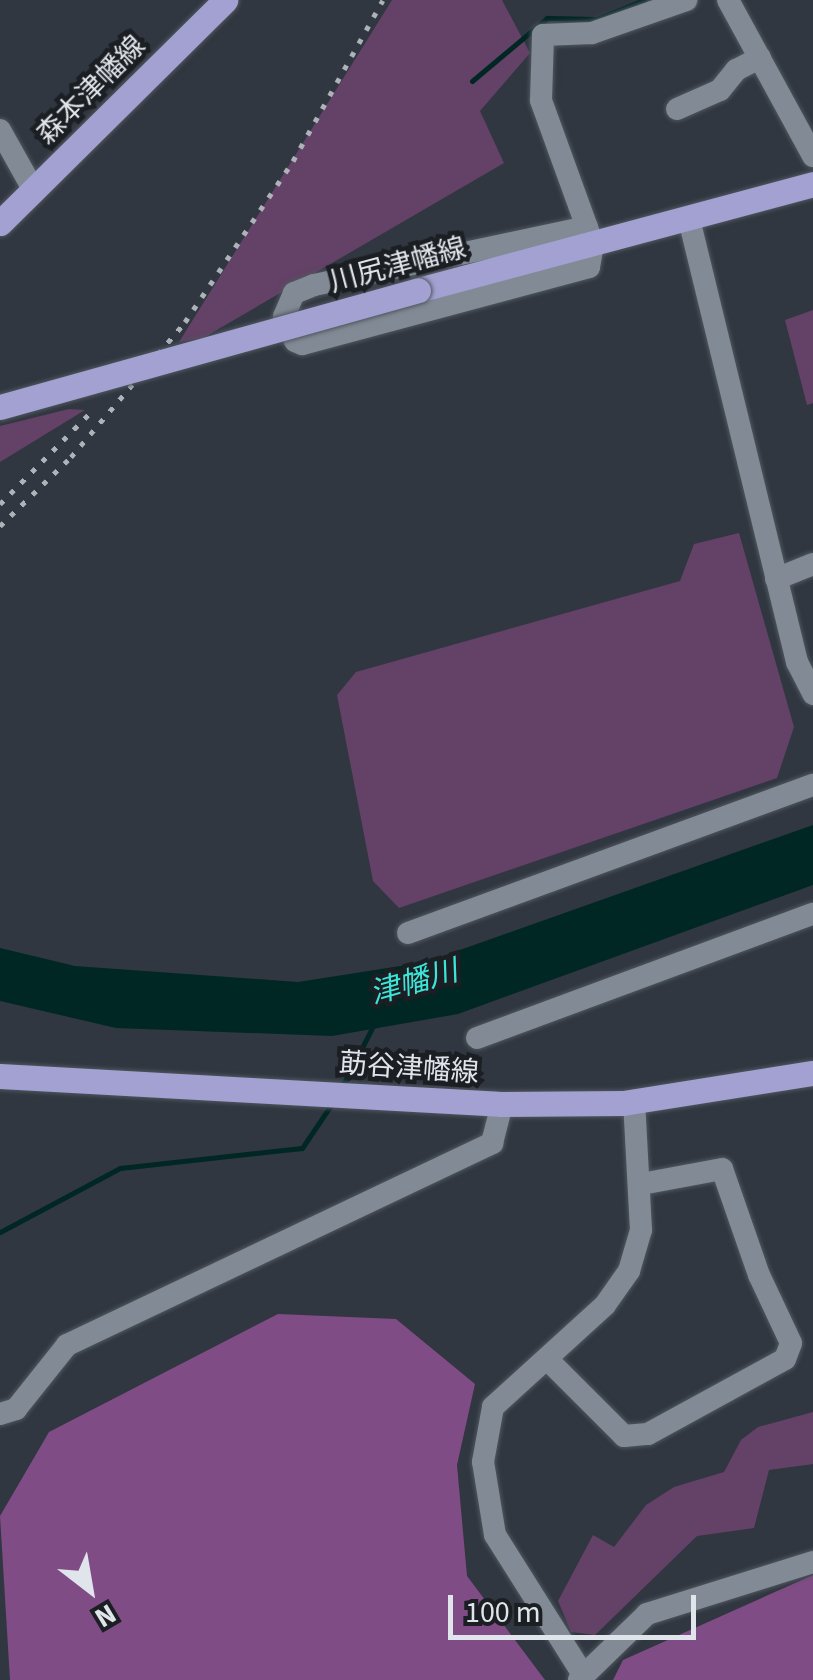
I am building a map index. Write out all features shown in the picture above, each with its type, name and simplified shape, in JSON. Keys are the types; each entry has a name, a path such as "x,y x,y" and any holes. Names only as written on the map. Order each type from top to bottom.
{"main road":[{"name":"森本津幡線","path":"0,223 225,0"},
{"name":"川尻津幡線","path":"0,407 418,290 590,236 688,219 813,184"},
{"name":"莇谷津幡線","path":"0,1076 502,1104 634,1102 813,1074"}],"street":[{"path":"590,236 314,285 294,293 284,316 295,341 302,344 589,267 590,236 541,100 543,35 592,33 686,0"},
{"path":"728,0 813,156"},
{"path":"677,109 720,90 736,70 760,58"},
{"path":"0,130 34,189"},
{"path":"688,219 796,662 813,694"},
{"path":"776,579 813,564"},
{"path":"408,933 813,784"},
{"path":"477,1038 813,914"},
{"path":"634,1102 642,1184 641,1230 628,1270 605,1305 494,1407 483,1462 495,1535 581,1676 648,1614 813,1562"},
{"path":"0,1414 16,1409 67,1345 492,1144 502,1104"},
{"path":"547,1359 624,1436 648,1434 786,1360 791,1343 758,1276 722,1168 642,1184"}],"shaded area":[{"path":"392,0 502,0 530,53 480,111 504,163 203,338 179,342"},
{"path":"813,310 813,403 807,405 785,320"},
{"path":"69,409 85,410 0,462 0,426"},
{"path":"739,533 794,727 777,778 399,908 373,881 337,695 356,672 680,581 694,544"},
{"path":"278,1314 396,1319 475,1384 457,1465 467,1576 545,1680 10,1680 0,1516 49,1432"},
{"path":"813,1412 813,1464 769,1470 754,1528 697,1536 595,1635 571,1632 558,1601 593,1535 614,1547 646,1505 674,1487 724,1472 741,1440 758,1427"},
{"path":"813,1575 813,1680 613,1680 623,1660"}],"water":[{"name":"津幡川","path":"813,825 813,885 458,1014 332,1036 116,1028 0,1001 0,948 75,966 298,982 426,962"}],"waterway":[{"path":"472,81 547,18 596,19 644,0"},
{"name":"津幡川","path":"342,1087 373,1026"},
{"path":"0,1232 120,1168 302,1148 331,1105"}],"railway":[{"path":"0,526 71,457 185,322 293,161 383,0"},
{"path":"0,504 91,412"}]}
